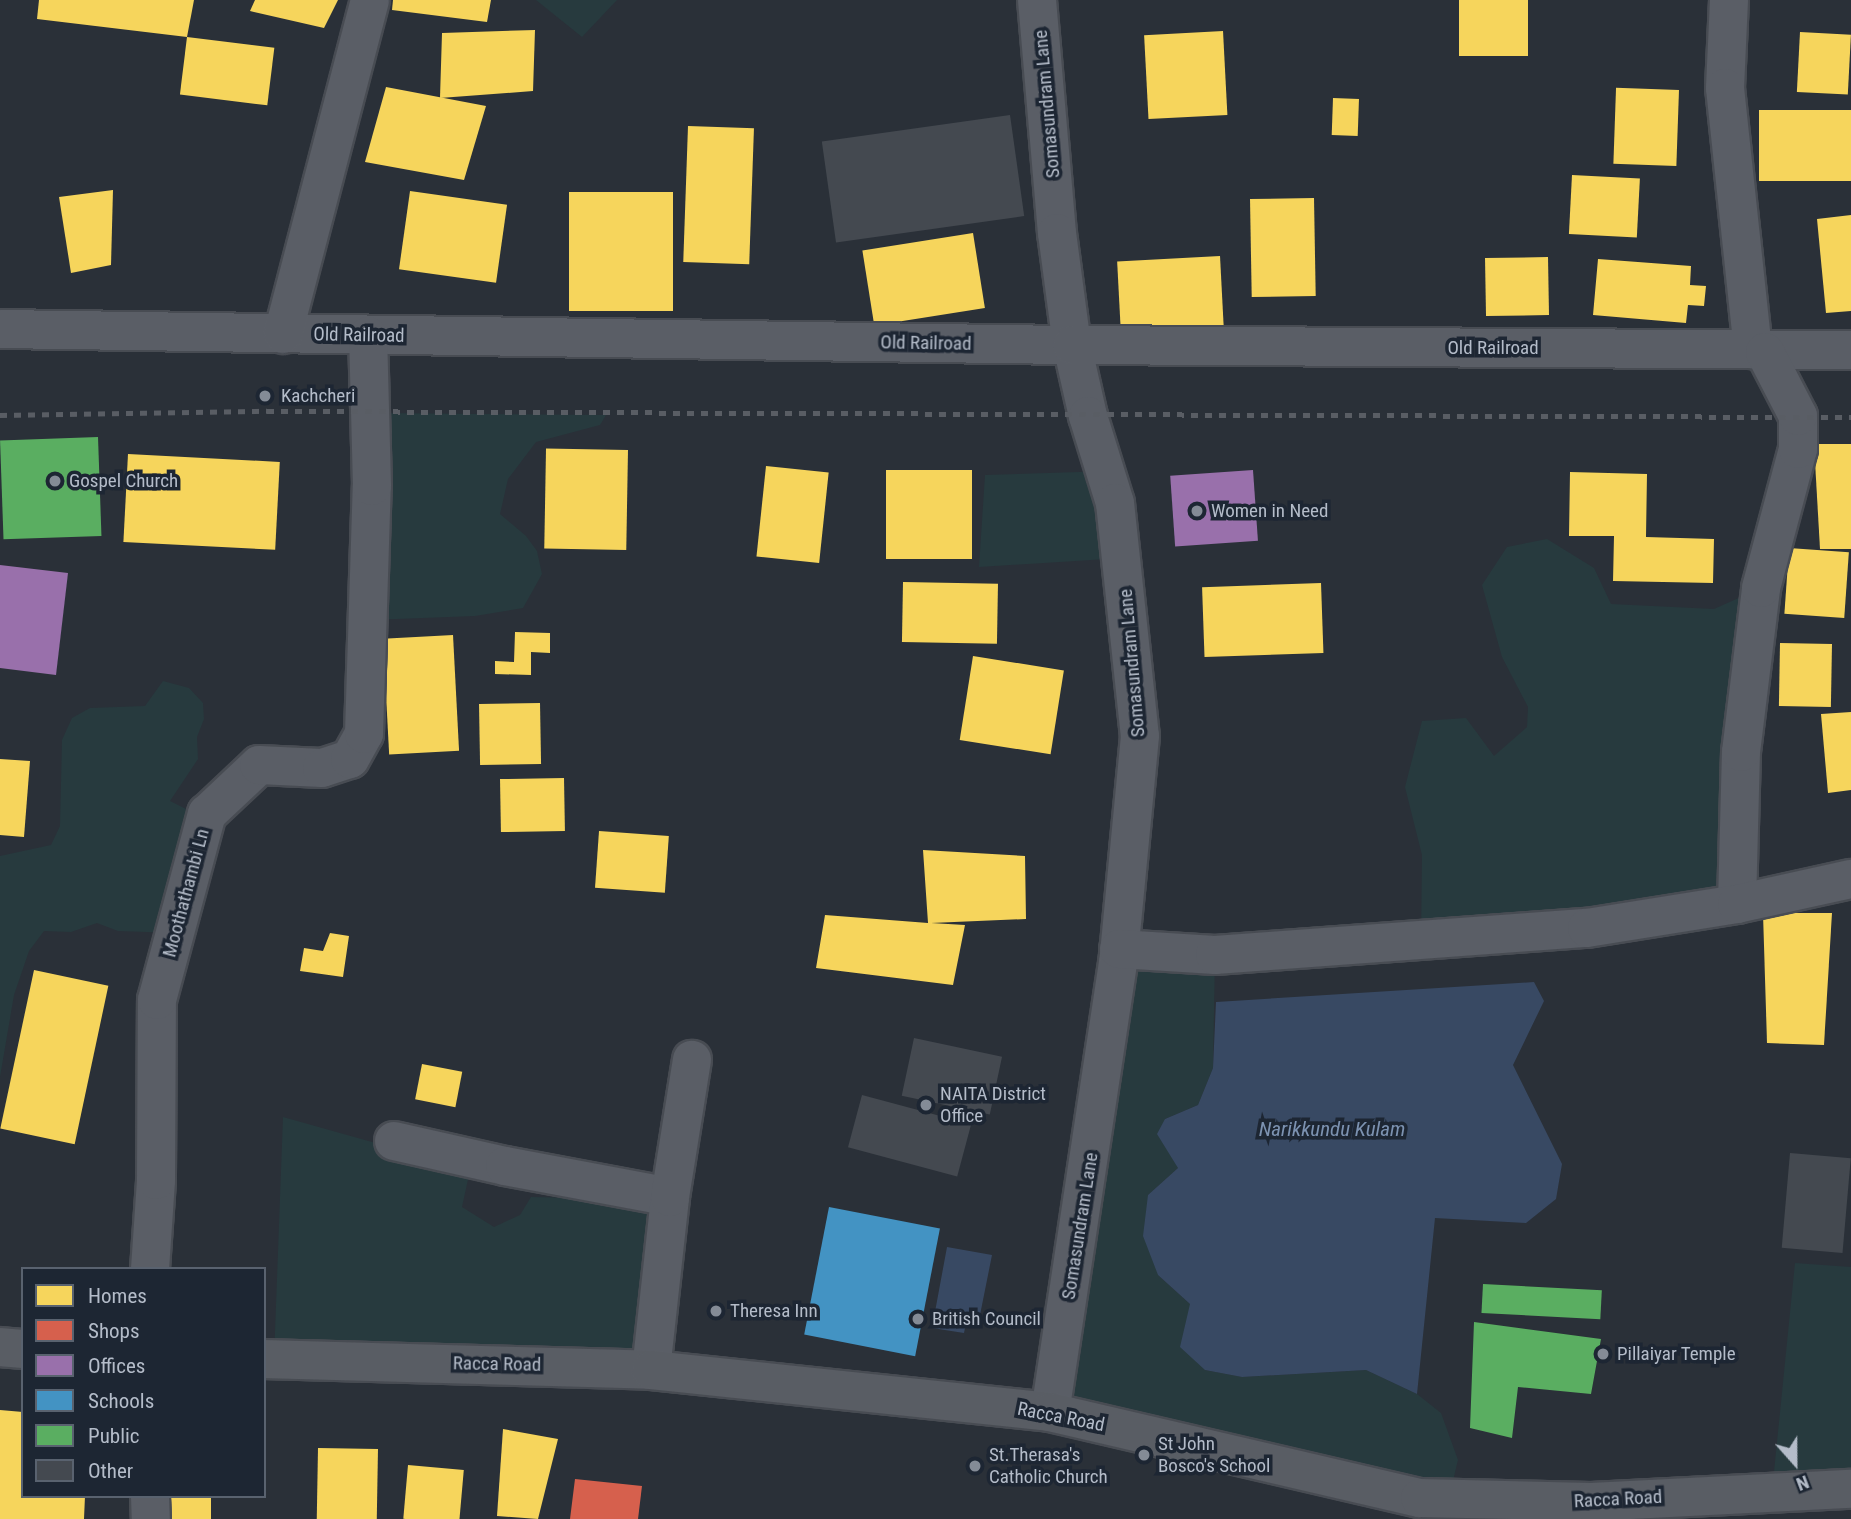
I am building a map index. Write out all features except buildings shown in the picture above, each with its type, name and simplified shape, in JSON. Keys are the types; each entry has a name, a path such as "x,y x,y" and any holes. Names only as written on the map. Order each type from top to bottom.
{"street":[{"path":"283,334 370,0"},
{"name":"Somasundram Lane","path":"1037,0 1057,233 1072,345 1088,416 1115,503 1140,736 1119,949 1093,1142 1051,1412"},
{"path":"1729,0 1725,88 1759,351 1798,416 1798,449 1761,588 1741,752 1737,905"},
{"name":"Old Railroad","path":"0,329 1072,345 1851,350"},
{"name":"Moothathambi Ln","path":"150,1267 156,1180 158,1000 207,814 259,765 323,768 350,759 364,734 372,486 368,335"},
{"path":"1119,949 1215,955 1587,928 1737,905 1851,879"},
{"path":"651,1370 670,1197 692,1060"},
{"path":"394,1141 505,1166 670,1197"},
{"path":"0,1347 21,1349"},
{"name":"Racca Road","path":"266,1359 651,1370 1051,1412 1464,1509 1591,1502 1739,1506 1851,1489"},
{"path":"150,1498 151,1519"}],"green space":[{"path":"536,0 617,0 582,37"},
{"path":"370,413 606,415 600,425 536,442 508,479 500,514 526,536 537,551 542,574 523,608 475,616 370,620"},
{"path":"1111,471 1123,558 979,567 985,475"},
{"path":"1547,539 1594,568 1611,604 1714,609 1761,588 1737,904 1421,940 1422,855 1405,787 1422,721 1466,718 1494,756 1527,727 1528,707 1502,657 1482,585 1507,547"},
{"path":"163,681 189,688 203,703 204,719 197,737 198,759 170,801 186,809 207,814 175,933 118,931 97,923 71,932 44,931 29,951 14,995 0,1077 0,856 51,845 60,826 62,740 72,718 90,708 145,706"},
{"path":"1215,955 1213,1068 1198,1105 1165,1119 1178,1168 1148,1195 1158,1275 1190,1304 1205,1370 1242,1377 1366,1370 1417,1394 1441,1413 1458,1460 1451,1489 1051,1412 1118,963"},
{"path":"283,1117 404,1151 469,1175 462,1207 494,1227 520,1215 531,1197 670,1200 651,1370 274,1359"},
{"path":"1795,1263 1851,1267 1851,1476 1774,1472"}],"water":[{"name":"Narikkundu Kulam","path":"1534,982 1544,1001 1513,1065 1562,1164 1556,1199 1526,1223 1435,1218 1417,1394 1366,1370 1242,1377 1205,1370 1180,1347 1190,1304 1158,1275 1143,1236 1148,1195 1178,1168 1157,1134 1165,1119 1198,1105 1213,1068 1216,1002"},
{"path":"947,1247 992,1255 979,1320 967,1318 964,1333 932,1328"}],"railway":[{"path":"0,415 267,411 1851,417"}],"place":[{"name":"Kachcheri","path":"265,396"},
{"name":"Gospel Church","path":"55,481"},
{"name":"Women in Need","path":"1197,511"},
{"name":"NAITA District Office","path":"926,1105"},
{"name":"Theresa Inn","path":"716,1311"},
{"name":"British Council","path":"918,1319"},
{"name":"Pillaiyar Temple","path":"1603,1354"},
{"name":"St John Bosco's School","path":"1144,1455"},
{"name":"St.Therasa's Catholic Church","path":"975,1466"}]}
